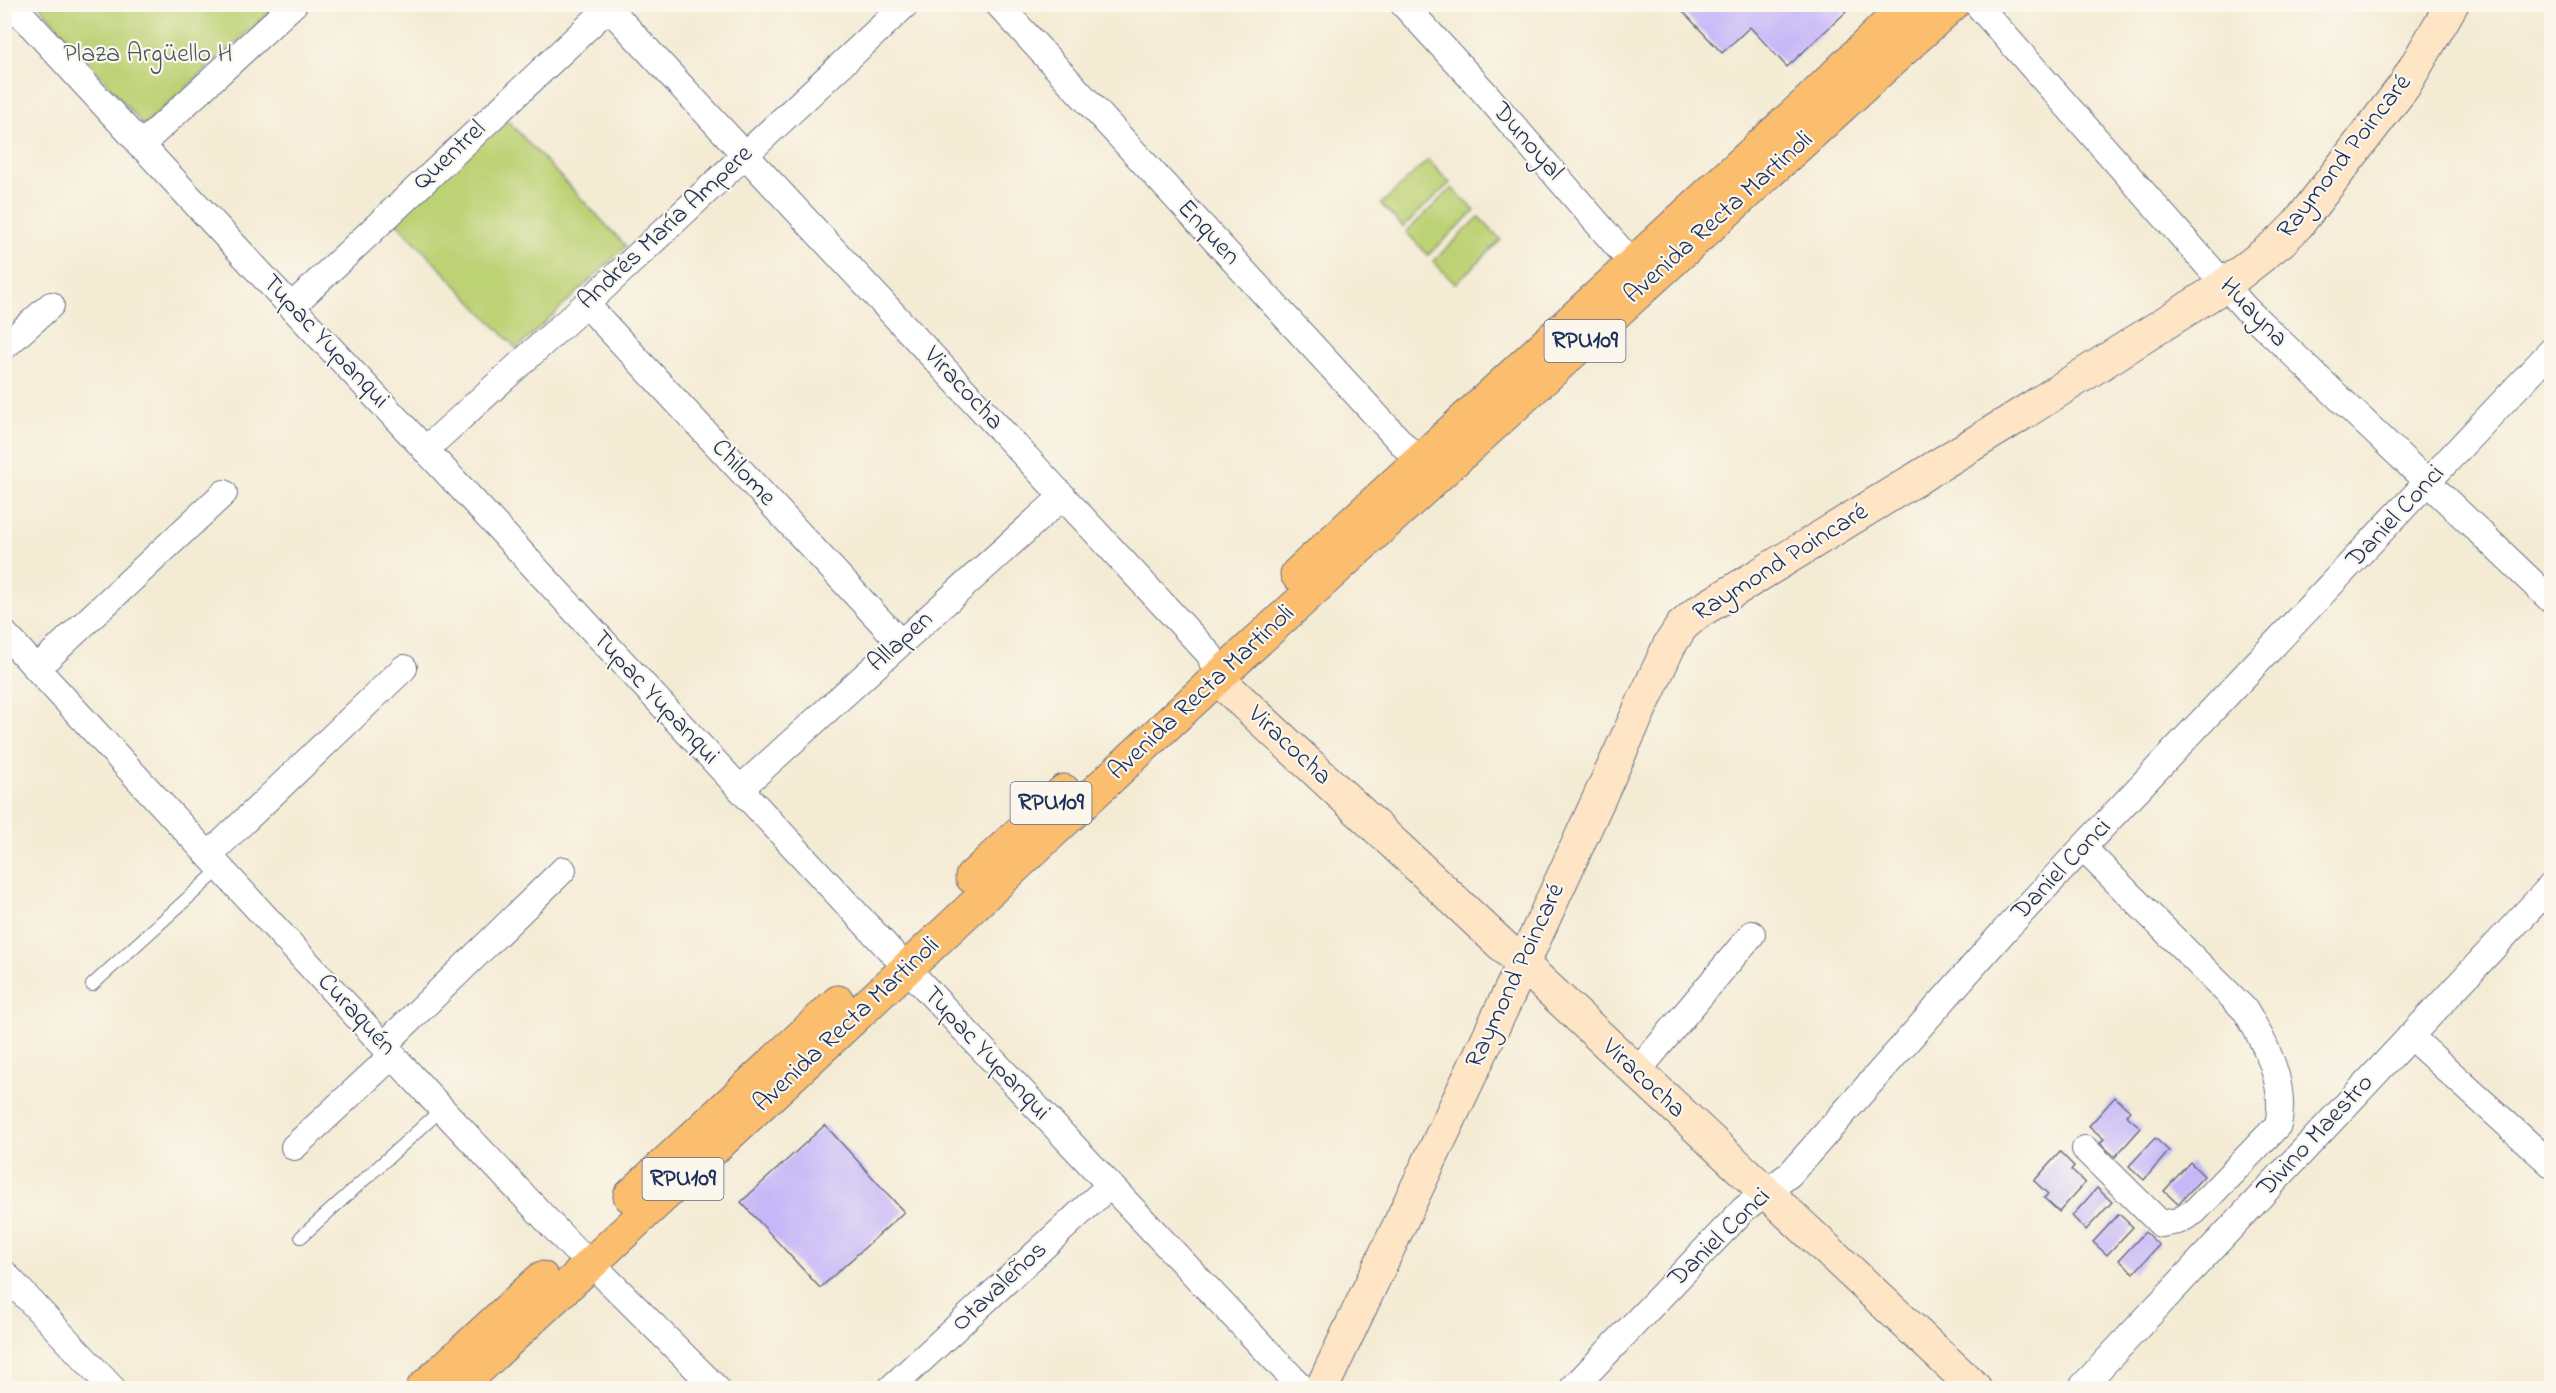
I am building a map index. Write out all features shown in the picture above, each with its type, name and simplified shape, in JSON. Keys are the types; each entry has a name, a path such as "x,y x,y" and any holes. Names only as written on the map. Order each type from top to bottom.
{"main road":[{"name":"Avenida Recta Martinoli","path":"423,1389 583,1256 1213,666 1640,273 1908,4"},
{"path":"1875,76 1896,41 1935,4"},
{"name":"Avenida Recta Martinoli","path":"1213,666 1419,462 1875,76 1953,4"},
{"name":"Avenida Recta Martinoli","path":"458,1389 583,1256"}],"street":[{"name":"Tupac Yupanqui","path":"12,4 140,146 292,306 1109,1186 1302,1389"},
{"path":"140,146 294,4"},
{"name":"Andrés María Ampere","path":"426,450 906,4"},
{"name":"Enquen","path":"998,4 1419,462"},
{"name":"Dunoyal","path":"1403,4 1485,93 1640,273"},
{"name":"Huayna","path":"1977,4 2246,309 2552,601"},
{"name":"Raymond Poincaré","path":"1322,1389 1522,966 1669,646 1682,626 1707,607 2009,422 2226,285 2282,240 2298,224 2404,86 2452,4"},
{"name":"Viracocha","path":"607,6 743,155 1063,496 1213,666 1522,966 1974,1389"},
{"name":"Quentrel","path":"292,306 607,6"},
{"name":"Chilome","path":"585,304 900,642"},
{"path":"4,347 51,305"},
{"name":"Daniel Conci","path":"1573,1389 1744,1209 1790,1174 2005,930 2552,350"},
{"path":"37,668 224,493"},
{"name":"Allapen","path":"740,789 1063,496"},
{"name":"Curaquén","path":"4,633 442,1109 583,1256 716,1389"},
{"path":"215,862 404,668"},
{"path":"2083,848 2246,1011 2265,1043 2276,1074 2281,1112 2278,1125 2194,1212 2178,1221 2161,1224 2085,1149"},
{"path":"294,1147 562,870"},
{"name":"Divino Maestro","path":"2081,1389 2552,885"},
{"path":"1636,1073 1752,934"},
{"path":"2410,1036 2552,1165"},
{"name":"Otavaleños","path":"891,1389 1109,1186"},
{"path":"4,1273 112,1389"}],"lane":[{"path":"92,985 215,862"},
{"path":"301,1238 442,1109"}],"green space":[{"name":"Plaza Argüello H","path":"39,5 277,5 144,126"},
{"path":"502,115 626,246 517,349 393,219"},
{"path":"1428,160 1450,183 1403,227 1381,204"},
{"path":"1452,188 1475,211 1428,255 1406,232"},
{"path":"1479,217 1501,240 1455,284 1433,261"}],"building":[{"path":"1676,4 1839,4 1846,12 1787,67 1750,27 1722,53"},
{"path":"2115,1097 2130,1111 2126,1115 2141,1128 2115,1157 2100,1143 2104,1139 2089,1126"},
{"path":"825,1125 904,1212 820,1288 741,1202"},
{"path":"2155,1138 2169,1151 2144,1180 2129,1166"},
{"path":"2060,1152 2074,1166 2071,1170 2085,1183 2059,1212 2044,1198 2048,1194 2034,1181"},
{"path":"2190,1162 2204,1176 2178,1204 2164,1191"},
{"path":"2097,1188 2112,1202 2086,1230 2072,1216"},
{"path":"2119,1214 2133,1227 2107,1255 2093,1242"},
{"path":"2145,1232 2159,1245 2134,1273 2119,1260"}]}
